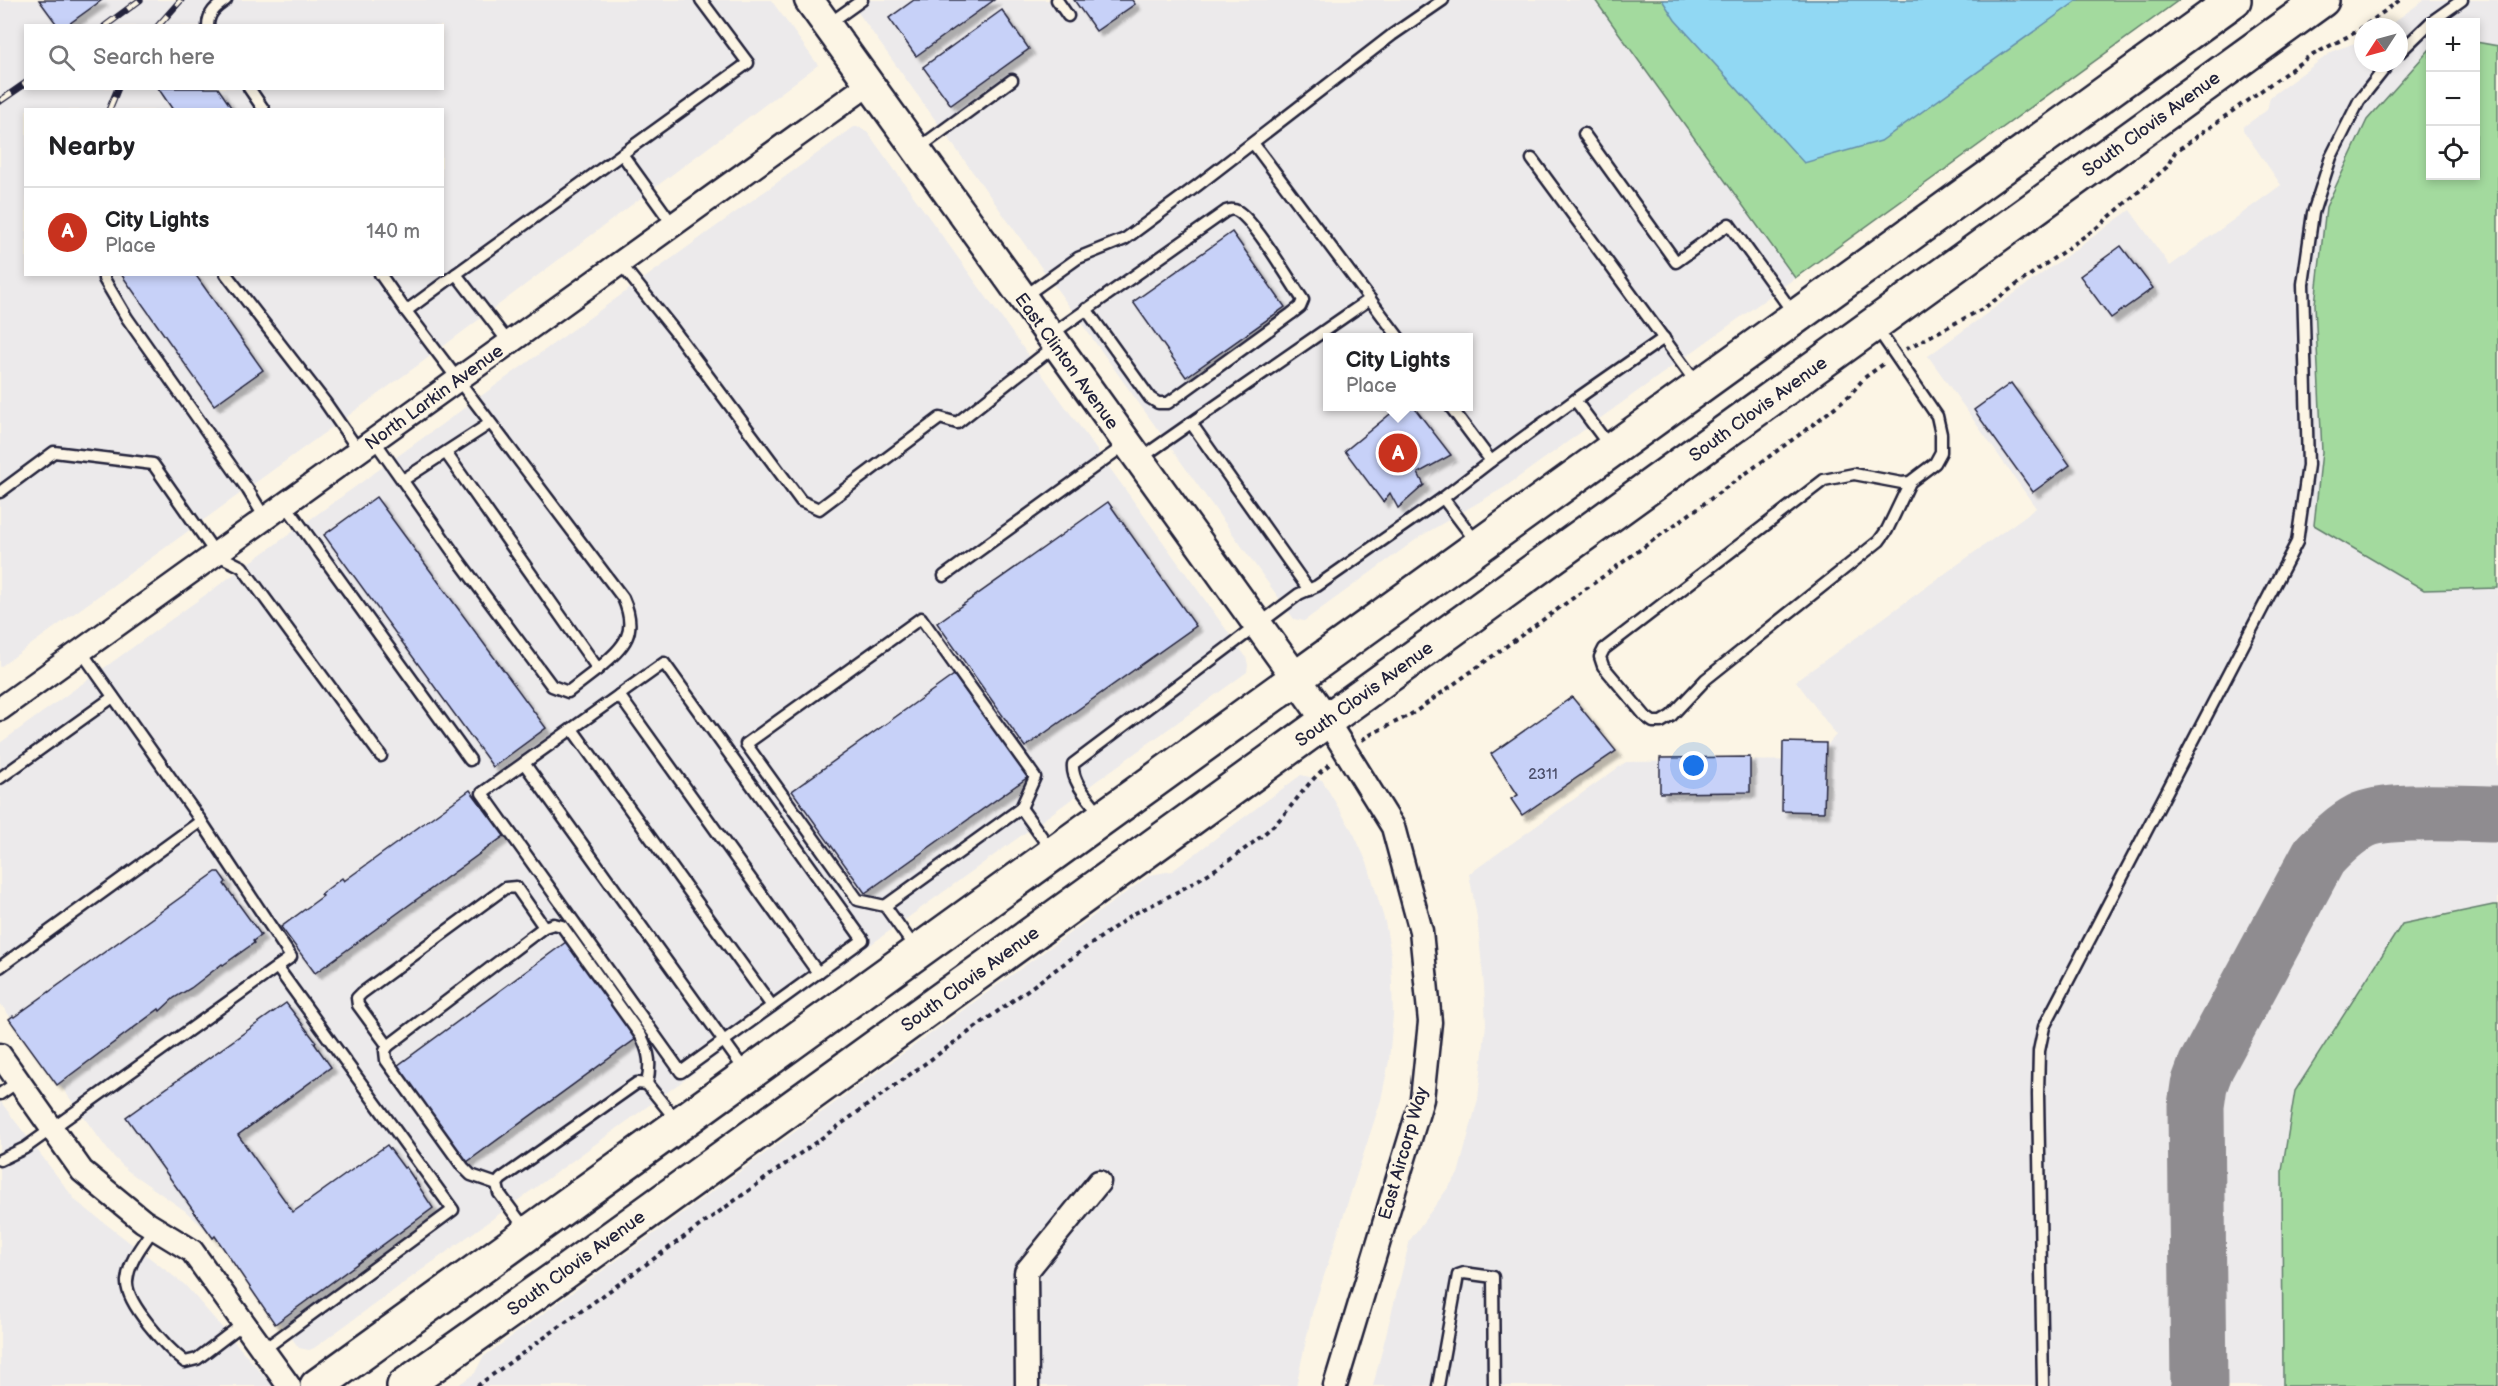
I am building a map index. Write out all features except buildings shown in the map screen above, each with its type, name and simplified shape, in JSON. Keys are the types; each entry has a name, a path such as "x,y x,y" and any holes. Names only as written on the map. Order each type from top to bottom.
{"main road":[{"path":"317,1386 2234,0"},
{"name":"South Clovis Avenue","path":"404,1386 2322,0"},
{"path":"1844,282 1874,325"}],"street":[{"name":"East Clinton Avenue","path":"809,0 1327,721"},
{"name":"North Larkin Avenue","path":"0,709 868,84"},
{"name":"East Aircorp Way","path":"1327,721 1393,827 1422,931 1430,1022 1422,1099 1335,1386"},
{"path":"0,1055 82,1171 154,1228 192,1251 289,1386"},
{"path":"1027,1386 1026,1272 1099,1182"}],"lane":[{"path":"208,24 208,18 215,8 226,0"},
{"path":"406,311 748,63 701,0"},
{"path":"827,26 862,0"},
{"path":"1057,0 1068,16"},
{"path":"1022,298 1078,258 1125,239 1392,35 1443,0"},
{"path":"2438,18 2462,0"},
{"path":"2408,44 2426,28"},
{"path":"2043,1386 2038,1094 2039,1051 2044,1027 2297,542 2308,465 2303,284 2313,213 2331,157 2359,101 2382,72"},
{"path":"916,150 1012,80"},
{"path":"250,90 263,108"},
{"path":"1584,134 1676,262 1729,224 1796,316"},
{"path":"1253,143 1395,333"},
{"path":"622,154 673,225"},
{"path":"1532,159 1699,387"},
{"path":"620,263 673,329 801,501 819,509 940,417 957,423 1086,309 1231,209 1238,211 1251,224 1303,300 1300,307 1292,314 1168,403 1162,404 1150,398 1086,309"},
{"path":"456,274 509,343"},
{"path":"104,276 127,318 265,518"},
{"path":"228,276 325,402 403,480 552,686 568,692 616,652 629,633 631,624 629,612 623,598 489,424 381,276"},
{"path":"944,576 1133,452 1191,423 1370,299"},
{"path":"1874,325 1937,416 1941,434 1941,452 1935,463 1910,482 1892,522 1879,541 1706,679 1671,716 1661,722 1653,722 1646,717 1603,666 1600,657 1604,649 1824,480 1854,474 1902,483 1910,482"},
{"path":"1103,818 1074,779 1073,764 1257,624 1443,498 1575,400 1664,338"},
{"path":"1575,400 1612,449"},
{"path":"1454,411 1491,461"},
{"path":"1191,423 1309,590"},
{"path":"403,480 489,424"},
{"path":"0,492 54,452 153,464 216,554 242,567 381,756"},
{"path":"446,453 598,669"},
{"path":"1443,498 1479,546"},
{"path":"285,504 470,760"},
{"path":"885,906 1021,808 1035,777 921,618 746,744 858,900 885,906 918,952"},
{"path":"0,1160 25,1148 291,957 201,821 81,651"},
{"path":"664,663 864,940 681,1072 482,793 572,729 664,663"},
{"path":"619,695 818,973"},
{"path":"0,778 113,697"},
{"path":"572,729 772,1006"},
{"path":"524,763 748,1075"},
{"path":"1021,808 1054,854"},
{"path":"0,967 201,821"},
{"path":"388,1046 358,1005 357,998 362,993 505,888 516,887 544,927"},
{"path":"497,1184 471,1175 463,1167 386,1060 385,1051 388,1046 544,927 555,924 561,926 641,1036 650,1058 647,1083 679,1124"},
{"path":"263,1350 453,1210 277,967"},
{"path":"0,1094 19,1081"},
{"path":"497,1184 637,1083 647,1083"},
{"path":"497,1184 499,1193 528,1233"},
{"path":"154,1228 133,1259 127,1283 134,1301 168,1350 185,1362 197,1359 244,1323"},
{"path":"1438,1386 1458,1275 1464,1273 1493,1277 1494,1386"}],"path":[{"path":"477,1386 1133,914 1171,897 1222,864 1273,825 1304,792 1313,776 1371,734 1406,719 1539,624 1810,427 1851,395 1864,378 1917,341 1937,334 1984,308 2099,226 2167,166 2175,152 2307,58 2356,32 2400,0"}],"shaded area":[{"path":"0,0 771,0 818,65 421,363 0,667"},
{"path":"849,0 1595,0 1795,278 1505,487 1421,536 1304,621 1294,619"},
{"path":"2424,0 2498,0 2498,1386 1373,1386 1410,1240 1458,1174 1478,1099 1486,1024 1477,917 1469,874 1626,762 1814,760 1836,735 1796,681 2036,508 1928,356 2130,210 2170,266 2281,185 2243,127 2267,110 2270,97 2333,51 2354,43 2354,72 2408,72 2408,18 2399,18"},
{"path":"854,127 859,127 868,133 1246,657 1247,672 314,1348 309,1350 299,1348 233,1259 211,1234 184,1210 128,1171 110,1153 0,1003 0,743"},
{"path":"1301,775 1322,780 1354,834 1368,865 1385,922 1391,955 1393,1015 1389,1061 1381,1100 1312,1313 1296,1386 457,1386 475,1373 483,1357 1150,875 1172,871"},
{"path":"0,1101 76,1201 185,1285 273,1386 0,1386"}],"green space":[{"path":"1595,0 2179,0 1795,278"},
{"path":"2480,43 2498,46 2498,588 2424,590 2314,525 2322,452 2315,304 2326,207 2367,120 2426,54 2426,180 2480,180"},
{"path":"2498,905 2498,1386 2283,1386 2282,1171 2295,1091 2402,924"}],"water":[{"path":"1662,0 2078,0 1881,141 1804,163 1675,20"}],"taxiway":[{"path":"2199,1386 2196,1106 2199,1085 2206,1066 2319,856 2338,837 2361,821 2389,814 2498,814"}],"railway":[{"path":"108,24 140,0"},
{"path":"160,24 181,0"},
{"path":"0,101 24,84"},
{"path":"110,108 117,90"}],"place":[{"name":"City Lights","path":"1398,453"}]}
